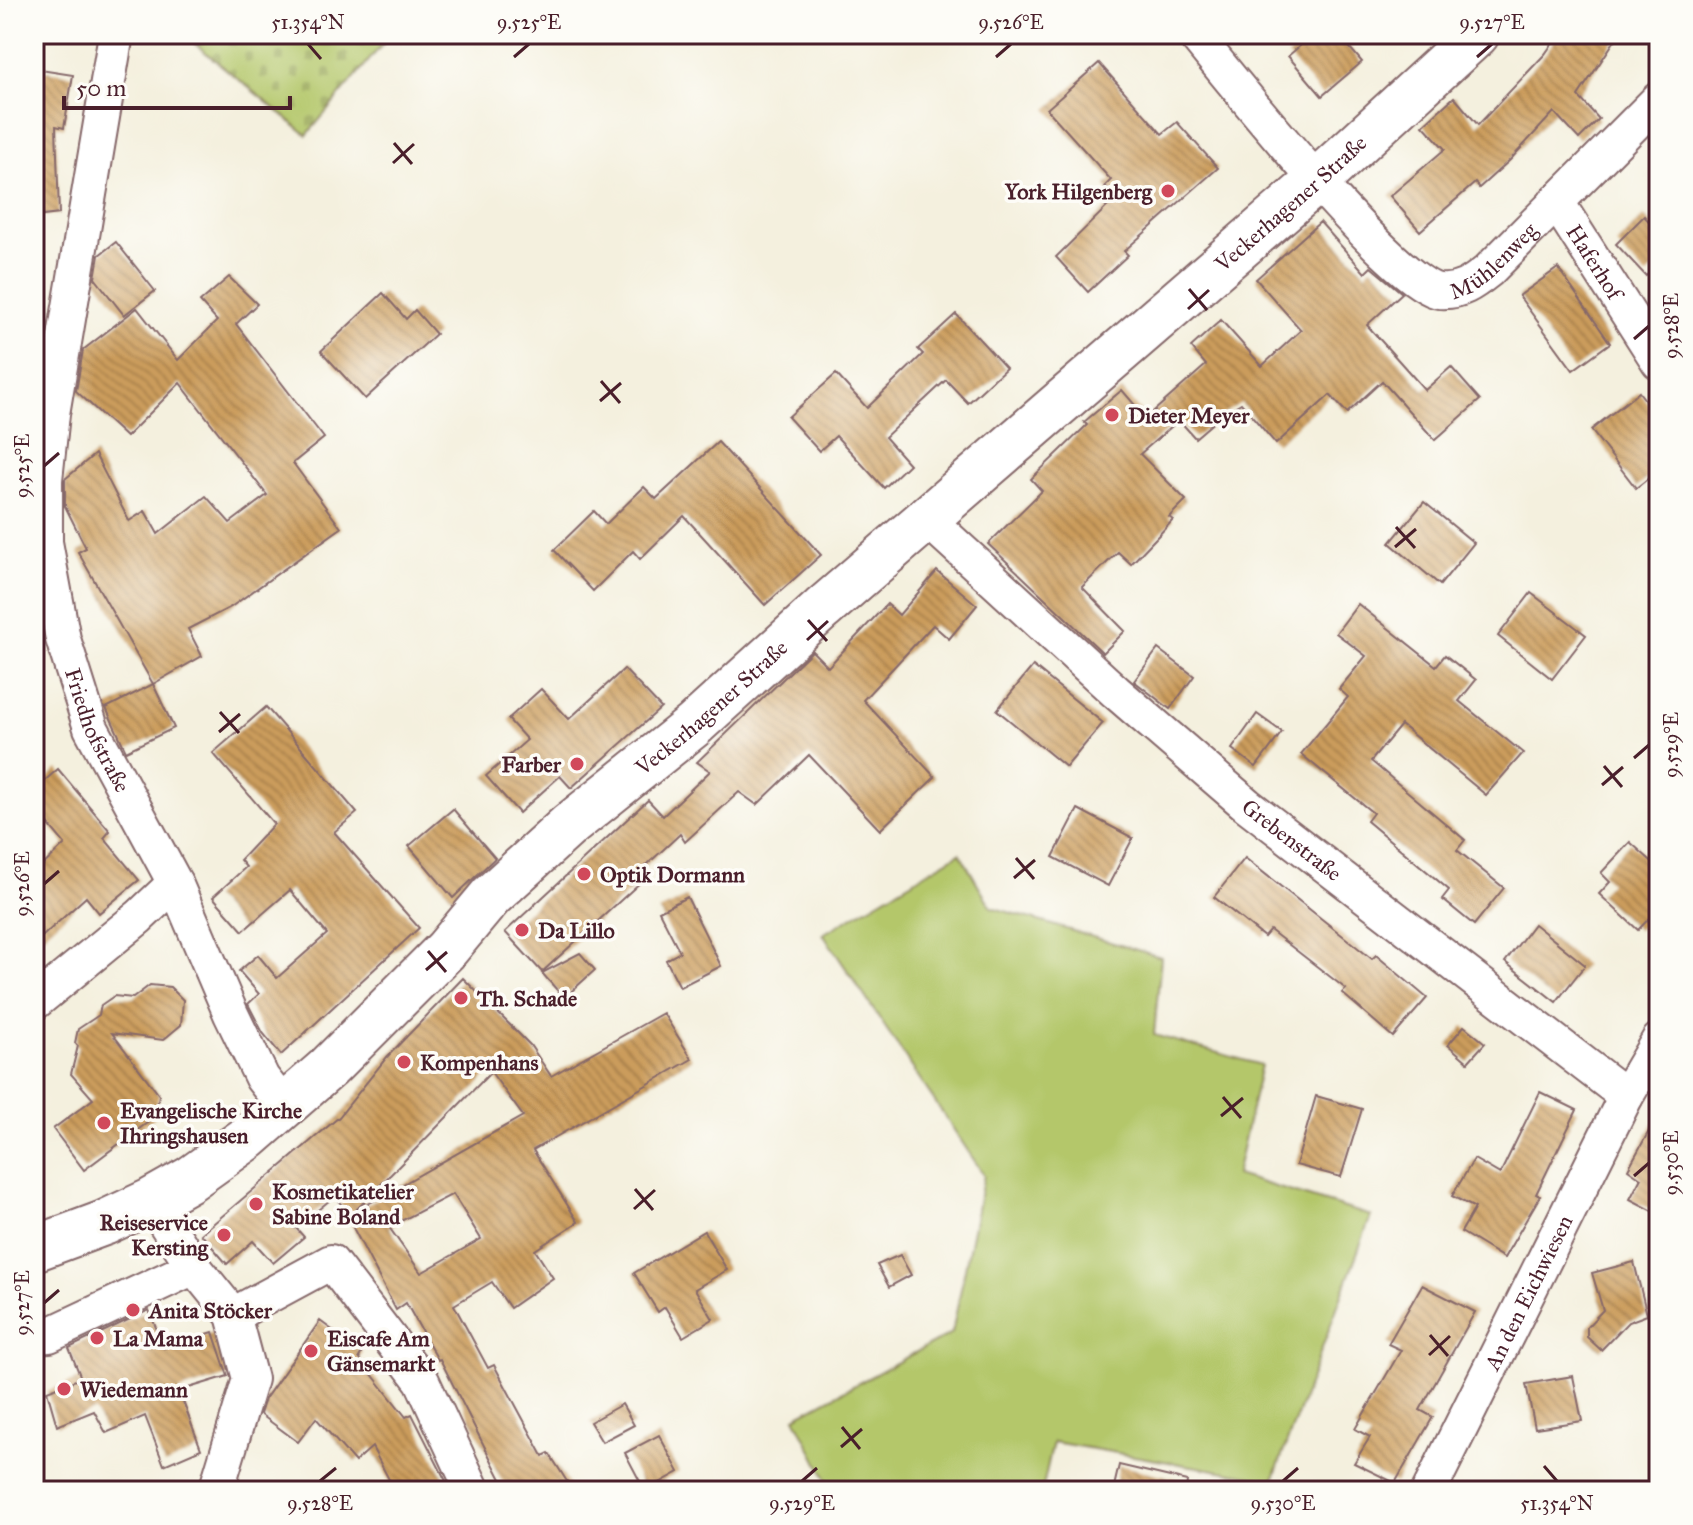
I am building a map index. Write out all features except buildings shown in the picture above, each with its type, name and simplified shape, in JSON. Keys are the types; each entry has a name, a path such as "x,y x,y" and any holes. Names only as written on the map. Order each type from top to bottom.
{"street":[{"name":"Friedhofstraße","path":"116,34 52,414 45,480 45,542 63,639 91,728 175,883 262,1078 284,1106"},
{"name":"Mühlenweg","path":"1194,34 1271,130 1317,181 1410,276 1437,291 1467,288 1488,271 1659,99"},
{"name":"Veckerhagener Straße","path":"34,1249 104,1223 151,1201 190,1179 249,1137 328,1068 446,950 491,896 578,817 693,726 1317,181 1477,34"},
{"name":"Haferhof","path":"1556,201 1659,362"},
{"name":"Grebenstraße","path":"927,519 1116,692 1247,805 1626,1096"},
{"path":"34,1003 139,917 175,883"},
{"path":"1626,1096 1659,1040"},
{"name":"An den Eichwiesen","path":"1429,1491 1626,1096"},
{"path":"151,1201 194,1267 233,1315 250,1379 216,1491"},
{"path":"233,1315 331,1262 422,1381 473,1491"},
{"path":"34,1336 49,1335 194,1267"}],"green space":[{"path":"183,34 391,34 307,135"},
{"path":"960,853 991,907 1161,957 1154,1035 1261,1065 1236,1175 1371,1216 1273,1480 1053,1442 1042,1491 832,1491 795,1417 952,1333 984,1175 823,934"}],"place":[{"name":"York Hilgenberg","path":"1168,191"},
{"name":"Dieter Meyer","path":"1112,415"},
{"name":"Farber","path":"577,764"},
{"name":"Optik Dormann","path":"584,874"},
{"name":"Da Lillo","path":"522,930"},
{"name":"Th. Schade","path":"461,998"},
{"name":"Kompenhans","path":"404,1062"},
{"name":"Evangelische Kirche Ihringshausen","path":"104,1123"},
{"name":"Kosmetikatelier Sabine Boland","path":"256,1204"},
{"name":"Reiseservice Kersting","path":"224,1235"},
{"name":"Anita Stöcker","path":"133,1310"},
{"name":"La Mama","path":"97,1338"},
{"name":"Eiscafe Am Gänsemarkt","path":"311,1351"},
{"name":"Wiedemann","path":"64,1389"}]}
